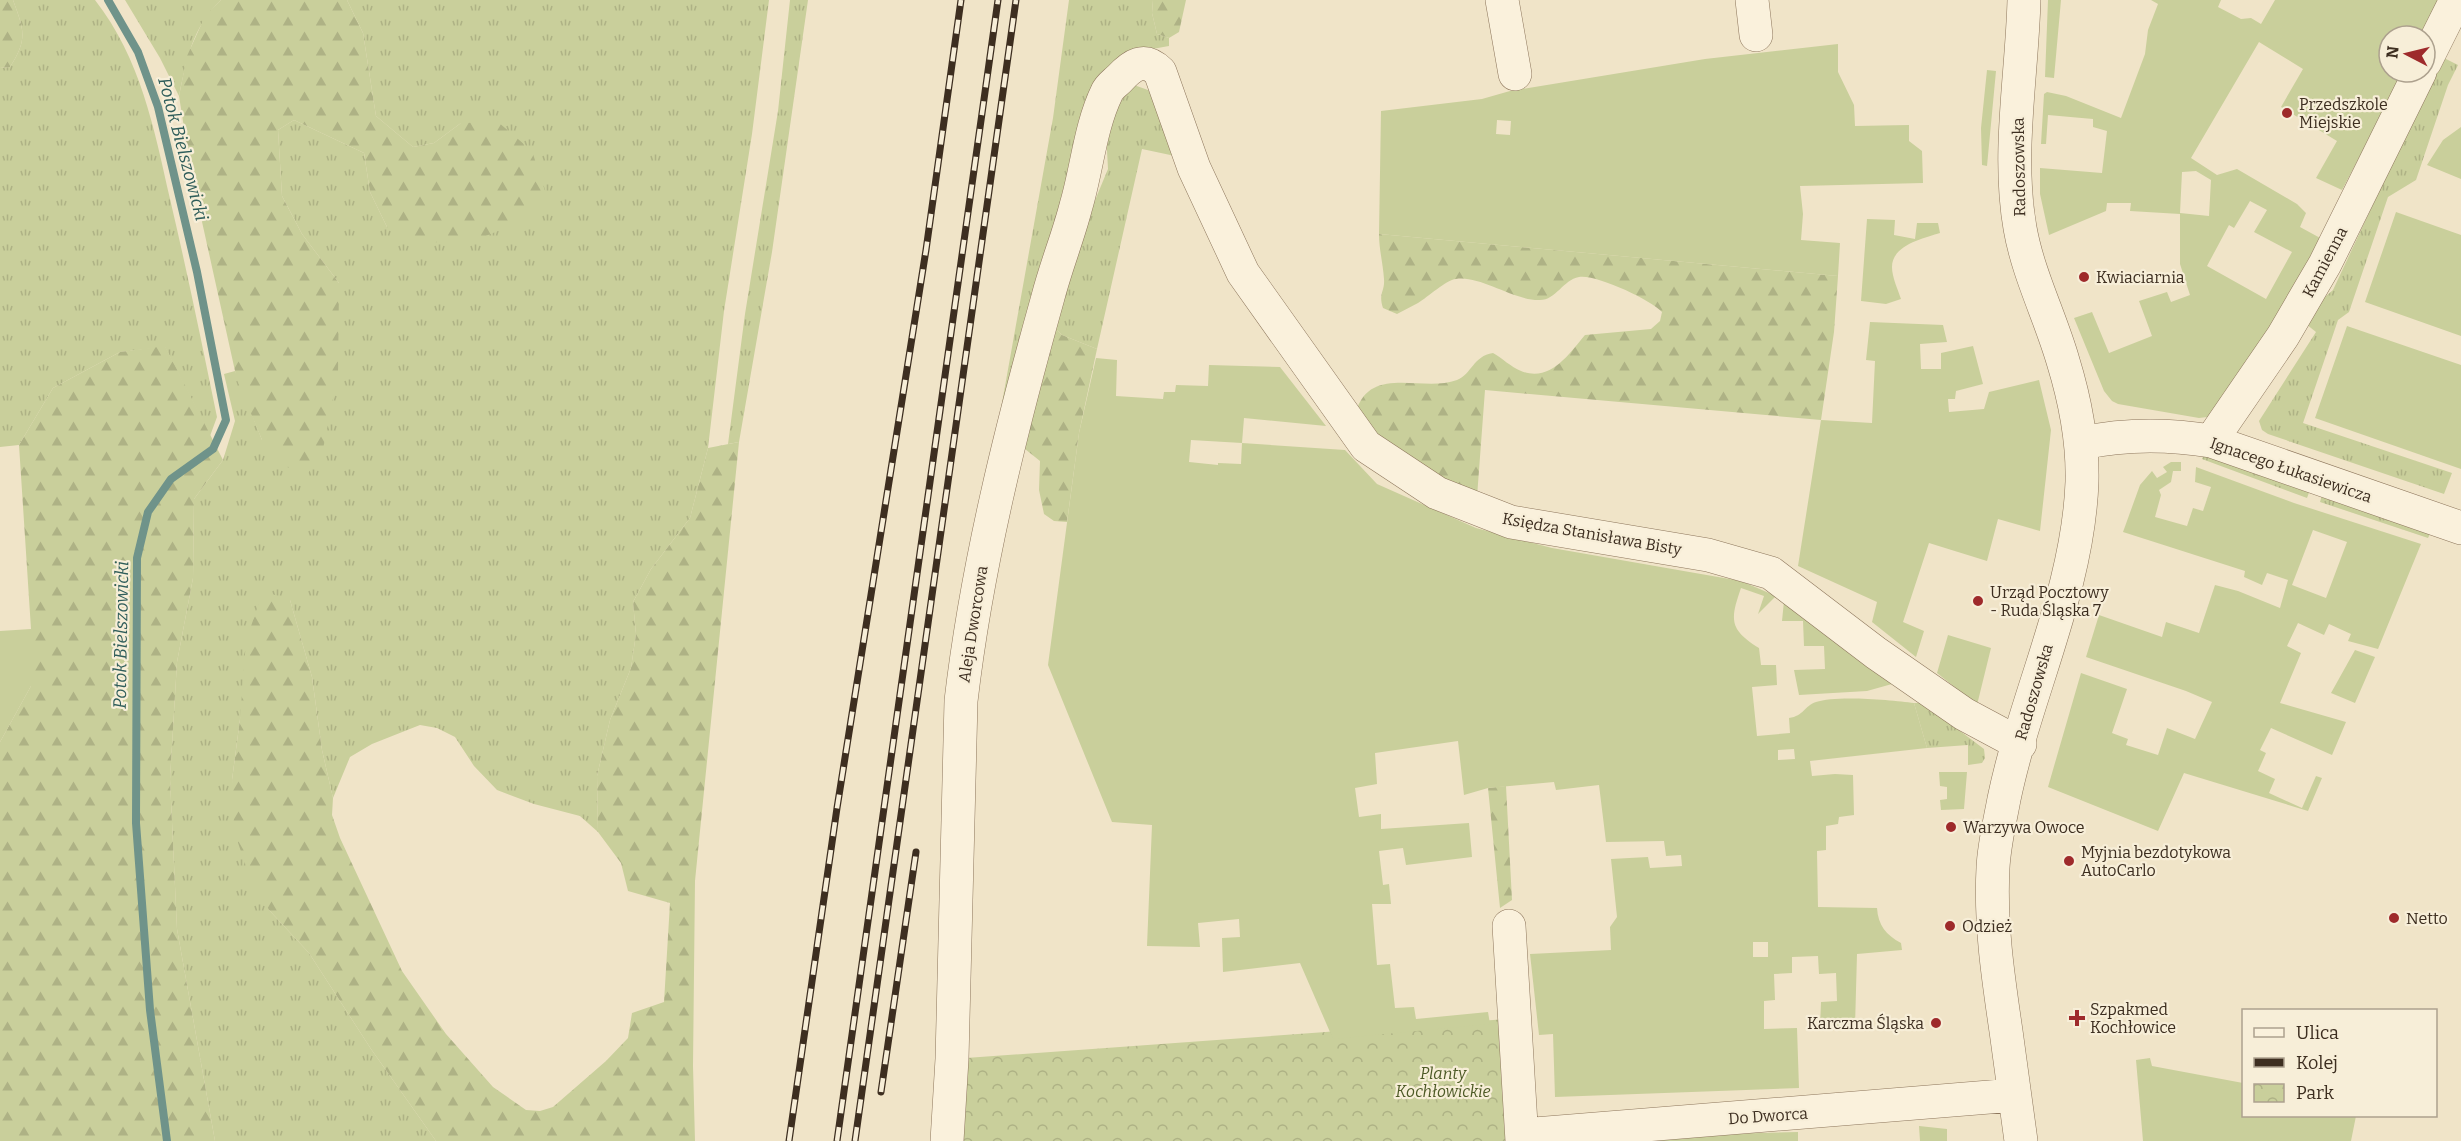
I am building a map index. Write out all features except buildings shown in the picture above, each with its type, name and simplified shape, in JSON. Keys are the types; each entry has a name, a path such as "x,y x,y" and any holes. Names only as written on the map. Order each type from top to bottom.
{"street":[{"path":"1502,0 1515,74"},
{"path":"1752,0 1756,35"},
{"name":"Radoszowska","path":"2021,1141 1998,978 1992,903 1993,866 2005,796 2066,582 2078,525 2082,482 2082,442 2063,360 2030,267 2020,228 2016,184 2016,139 2024,0"},
{"path":"2437,38 2456,0"},
{"name":"Księdza Stanisława Bisty","path":"1097,120 1107,90 1131,66 1143,63 1154,66 1160,72 1194,168 1244,273 1366,446 1437,493 1511,522 1708,555 1771,573 1876,653 1964,714 2020,744"},
{"name":"Kamienna","path":"2211,441 2283,336 2325,264 2414,84"},
{"name":"Aleja Dworcowa","path":"947,1141 952,1047 961,700 968,643 1002,472 1048,295 1076,205 1097,120"},
{"name":"Ignacego Łukasiewicza","path":"2082,442 2103,438 2148,436 2185,437 2211,441 2461,528"},
{"path":"1509,926 1522,1138"},
{"name":"Do Dworca","path":"1522,1138 2014,1095"}],"green space":[{"path":"0,0 13,0 22,27 22,41 10,67 0,68"},
{"path":"13,0 95,0 111,23 135,70 158,146 217,417 210,436 165,347 120,352 53,388 19,445 0,447 0,68 10,67 22,41 22,27"},
{"path":"125,0 221,0 203,21 192,44 179,96 160,58"},
{"path":"221,0 347,0 363,33 376,116 413,147 434,143 461,123 498,122 532,151 547,197 527,219 476,240 422,243 387,227 370,192 364,153 294,120 278,130 282,196 302,234 339,283 338,374 323,449 307,475 287,467 262,440 237,380 191,172 179,96 187,56 205,16"},
{"path":"347,0 769,0 752,134 724,311 708,448 690,518 651,569 633,602 636,634 631,668 610,720 597,776 598,832 580,816 534,804 497,790 474,766 455,737 437,728 420,725 372,744 350,757 333,798 322,750 312,677 290,600 240,719 232,780 269,910 309,953 371,1049 436,1141 215,1141 177,929 170,779 177,662 193,578 194,499 223,460 235,421 224,374 235,371 262,440 339,283 302,234 282,196 278,130 294,120 364,153 370,192 387,227 461,123 434,143 413,147 376,116 363,33"},
{"path":"790,0 808,0 772,252 739,442 728,444 745,314 778,111"},
{"path":"1069,0 1153,0 1152,13 1157,34 1169,38 1169,46 1130,53 980,526 1053,118"},
{"path":"1153,0 1186,0 1179,32 1169,38 1157,34 1152,13"},
{"path":"2048,0 2061,0 2054,78 2045,77"},
{"path":"2151,0 2221,0 2218,7 2241,19 2251,18 2261,24 2275,0 2442,0 2429,24 2377,24 2377,84 2398,84 2342,190 2316,178 2337,141 2281,107 2303,69 2259,42 2191,158 2217,175 2237,169 2297,204 2306,213 2300,227 2322,239 2280,319 2214,411 2207,417 2199,418 2112,401 2104,391 2074,318 2092,312 2109,353 2152,336 2139,301 2167,292 2171,302 2190,295 2180,264 2180,214 2130,211 2131,203 2107,203 2106,211 2049,235 2040,194 2040,168 2102,173 2107,131 2093,127 2093,119 2048,115 2046,144 2041,144 2044,94 2047,92 2066,96 2121,118 2145,54 2148,30 2158,4","holes":["2196,171 2211,180 2209,216 2180,213 2182,172","2250,201 2267,210 2254,232 2292,252 2266,299 2207,266 2229,225 2234,228"]},
{"path":"1838,44 1838,72 1854,105 1855,126 1909,125 1909,141 1922,151 1923,183 1800,186 1803,214 1801,240 1840,243 1838,276 1379,234 1381,111 1482,99 1510,91 1705,59","holes":["1497,120 1511,121 1510,135 1496,134"]},
{"path":"2442,57 2458,65 2448,85 2416,180 2388,197 2349,312 2338,320 2303,423 2452,473 2444,494 2268,434 2262,430 2259,421 2316,332 2306,324 2319,302 2333,290 2429,84 2437,84 2437,68"},
{"path":"1987,70 1996,71 1987,166 1982,165 1981,128"},
{"path":"1134,85 1148,90 1154,99 1175,156 1142,149 1097,349 1062,335 1052,325 1086,222 1108,169 1106,132 1111,113"},
{"path":"2461,127 2461,179 2427,165 2443,140"},
{"path":"2396,212 2461,235 2461,336 2365,302"},
{"path":"1867,219 1895,220 1894,235 1915,239 1917,223 1938,223 1940,233 1910,244 1897,253 1893,259 1892,271 1901,299 1886,304 1861,301"},
{"path":"1379,234 1838,276 1834,332 1821,420 1485,390 1477,497 1395,454 1356,412 1363,397 1373,389 1385,384 1429,384 1457,380 1481,358 1493,353 1521,371 1531,374 1541,373 1558,365 1585,335 1651,329 1660,321 1662,312 1647,301 1623,289 1587,277 1579,277 1568,282 1551,297 1540,300 1519,297 1476,281 1456,279 1447,282 1418,303 1397,314 1383,308 1381,296 1384,279"},
{"path":"1870,322 1943,325 1947,342 1920,344 1921,369 1941,369 1941,353 1973,346 1983,384 1956,391 1955,399 1948,399 1949,412 1984,409 1989,392 2039,380 2051,430 2040,531 1998,519 1987,561 1929,543 1903,622 1924,631 1916,657 1872,622 1877,602 1798,566 1821,420 1872,423 1875,361 1866,360"},
{"path":"1052,325 1062,335 1097,349 1079,433 1067,522 1054,521 1044,514 1039,490 1040,461 1025,449 1022,439"},
{"path":"2347,326 2461,365 2461,469 2315,418"},
{"path":"165,346 223,460 194,499 193,578 177,662 170,779 177,929 215,1141 0,1141 0,742 31,686 31,629 19,445 53,388 120,352"},
{"path":"1096,358 1117,360 1116,396 1163,399 1164,392 1175,392 1176,385 1208,386 1209,365 1280,367 1326,426 1244,418 1242,443 1345,450 1377,484 1476,528 1552,548 1741,581 1776,596 1758,614 1764,596 1741,588 1735,608 1737,629 1759,648 1761,665 1776,665 1777,685 1752,687 1757,736 1790,733 1789,718 1798,715 1816,702 1850,698 1879,700 1914,703 1927,748 1810,761 1812,776 1853,775 1854,815 1839,817 1838,824 1826,826 1826,850 1817,851 1818,907 1877,908 1879,920 1884,929 1901,943 1902,950 1857,954 1855,1027 1820,1028 1821,1002 1837,1001 1836,973 1819,974 1818,956 1792,957 1792,973 1774,974 1775,1000 1764,1001 1764,1029 1797,1028 1799,1088 1555,1097 1553,1034 1539,1035 1530,954 1611,950 1610,927 1617,917 1611,859 1648,857 1650,868 1682,866 1681,855 1666,856 1664,841 1606,842 1599,785 1556,790 1554,782 1488,788 1464,795 1458,741 1375,753 1377,784 1355,788 1359,817 1381,814 1381,829 1469,823 1472,857 1406,865 1403,848 1379,851 1383,885 1389,884 1391,904 1372,904 1377,965 1390,964 1395,1008 1414,1007 1416,1019 1488,1012 1490,1024 1333,1039 1300,963 1223,972 1222,938 1240,937 1239,919 1198,923 1200,947 1147,946 1152,825 1112,822 1048,665 1079,433","holes":["1191,440 1242,443 1241,464 1218,463 1218,465 1189,462","1794,749 1795,759 1778,760 1778,750","1753,942 1768,942 1768,957 1753,957"]},
{"path":"739,442 695,881 693,1066 695,1141 436,1141 371,1049 309,953 269,910 248,872 234,831 232,780 240,719 246,641 263,591 290,600 312,677 322,750 333,798 332,815 340,838 402,971 446,1034 493,1087 526,1110 540,1111 553,1107 606,1061 628,1038 632,1013 664,1002 670,903 628,891 621,863 598,832 597,776 610,720 631,668 636,634 633,602 651,569 690,518 708,448"},
{"path":"2204,454 2310,490 2307,498 2202,459"},
{"path":"2171,462 2181,462 2181,471 2173,471 2171,482 2159,490 2161,495 2155,517 2187,526 2193,508 2203,511 2211,487 2195,482 2196,467 2294,503 2421,544 2378,649 2348,641 2351,634 2329,624 2324,635 2298,623 2287,646 2301,653 2280,703 2346,722 2332,755 2271,728 2260,750 2266,753 2258,771 2275,779 2269,793 2302,808 2316,776 2322,778 2308,811 2184,773 2158,831 2048,787 2081,673 2127,689 2112,733 2128,739 2126,745 2158,755 2167,728 2195,739 2212,702 2086,657 2099,615 2162,637 2166,622 2199,633 2215,585 2238,591 2280,608 2288,580 2267,573 2262,585 2244,577 2245,571 2123,532 2140,485 2152,471 2157,478 2167,472 2163,467","holes":["2313,530 2347,542 2326,598 2292,585"]},
{"path":"2322,495 2432,530 2428,538 2320,502"},
{"path":"1784,601 1892,684 1867,691 1799,695 1794,670 1825,669 1824,646 1804,646 1803,621 1782,621"},
{"path":"31,629 31,686 0,742 0,631"},
{"path":"1948,635 1991,648 1977,705 1937,673"},
{"path":"2355,650 2375,657 2355,703 2331,693"},
{"path":"1914,703 1923,703 1984,749 1985,758 1982,763 1968,765 1968,745 1927,748"},
{"path":"1939,772 1967,772 1964,809 1941,810 1940,800 1947,799 1947,787 1940,786"},
{"path":"1506,786 1512,900 1500,908 1488,788"},
{"name":"Planty Kochłowickie","path":"1507,1019 1505,1141 944,1141 952,1059"},
{"path":"2150,1058 2152,1066 2242,1083 2242,1117 2356,1117 2351,1141 2143,1141 2136,1060"},
{"path":"1919,1126 1947,1129 1947,1141 1920,1141"},
{"path":"1798,1132 1798,1141 1637,1141 1721,1134"}],"waterway":[{"name":"Potok Bielszowicki","path":"108,0 138,52 158,107 197,272 226,420 213,449 171,479 148,512 137,558 136,823 150,1010 167,1141"}],"railway":[{"path":"789,1141 837,808 926,250 961,0"},
{"path":"837,1141 998,0"},
{"path":"855,1141 1016,0"},
{"path":"881,1092 916,852"}],"place":[{"name":"Przedszkole Miejskie","path":"2287,113"},
{"name":"Kwiaciarnia","path":"2084,277"},
{"name":"Urząd Pocztowy - Ruda Śląska 7","path":"1978,601"},
{"name":"Warzywa Owoce","path":"1951,827"},
{"name":"Myjnia bezdotykowa AutoCarlo","path":"2069,861"},
{"name":"Netto","path":"2394,918"},
{"name":"Odzież","path":"1950,926"},
{"name":"Szpakmed Kochłowice","path":"2077,1018"},
{"name":"Karczma Śląska","path":"1936,1023"}]}
